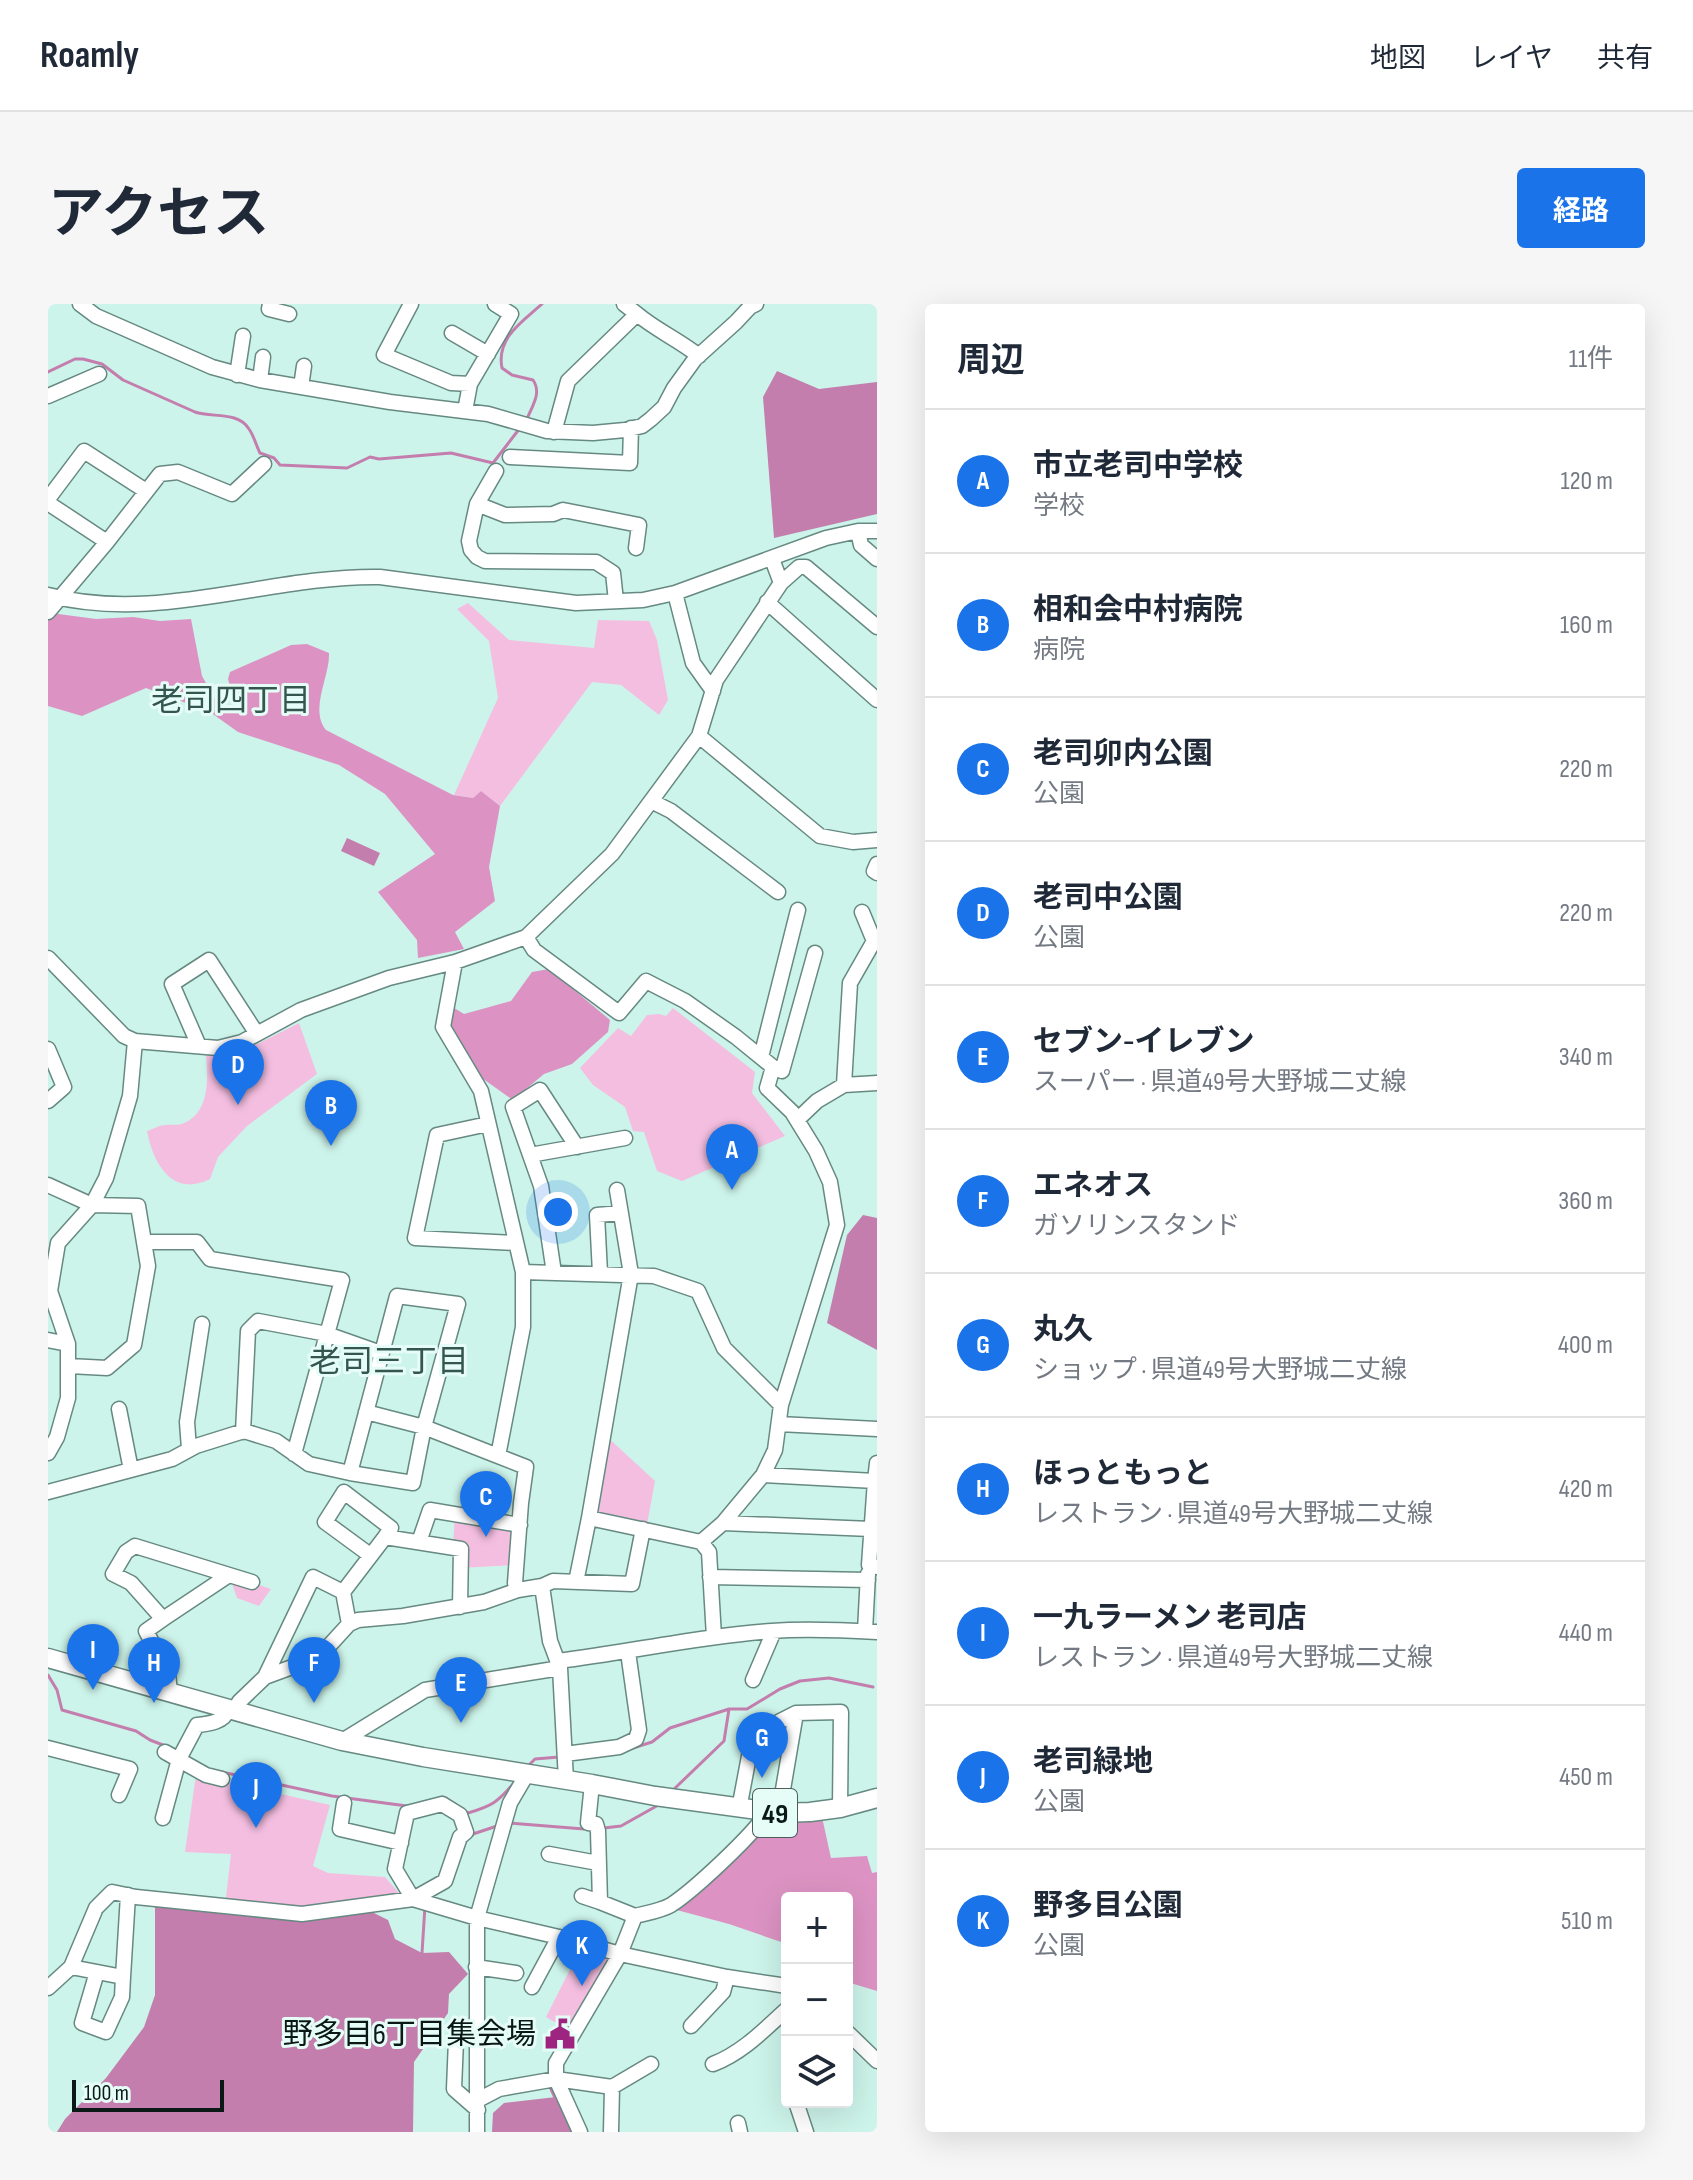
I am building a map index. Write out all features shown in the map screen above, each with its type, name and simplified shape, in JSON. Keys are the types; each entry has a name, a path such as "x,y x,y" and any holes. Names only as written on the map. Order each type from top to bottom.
{"main road":[{"name":"49","path":"48,1658 342,1741 522,1773 565,1766 592,1784 663,1797 773,1813 840,1808 877,1798"}],"street":[{"path":"80,304 96,316 187,357 237,375 390,402 488,414 554,432 606,432 642,426 664,407 674,388 699,356 756,304"},
{"path":"270,304 269,309 289,314"},
{"path":"411,304 384,355 451,383 470,384"},
{"path":"465,411 470,384 511,314 495,304"},
{"path":"624,304 650,325 682,342 699,356"},
{"path":"554,432 568,381 637,314"},
{"path":"452,333 488,354"},
{"path":"237,375 243,336"},
{"path":"260,380 263,357"},
{"path":"301,387 304,366"},
{"path":"48,396 99,374"},
{"path":"510,457 630,463 631,428"},
{"path":"107,542 48,501 84,451 146,491"},
{"path":"48,612 54,596 107,542 160,474 178,472 232,494 264,464"},
{"path":"496,471 477,504 469,541 477,557 485,561 596,562 613,573 616,601"},
{"path":"477,504 505,515 553,514 563,510 639,525 636,548"},
{"path":"54,596 121,604 156,604 347,576 380,577 576,603 643,600 675,593 826,538 858,531 877,531"},
{"path":"858,531 861,545 877,559"},
{"path":"772,559 781,583"},
{"path":"48,958 124,1036 135,1041 218,1048 242,1042 301,1010 389,978 455,962 526,937 612,854 699,736 716,680 767,602 781,583 799,567 806,567 877,627"},
{"path":"675,593 693,663 713,691"},
{"path":"767,602 877,700"},
{"path":"699,736 820,836 853,842 877,840"},
{"path":"651,801 671,811 778,892"},
{"path":"877,864 874,871 877,873"},
{"path":"761,1057 798,910"},
{"path":"844,1085 850,983 874,941 862,912"},
{"path":"526,937 534,950 619,1013 646,981 685,1001 782,1071 815,953"},
{"path":"199,1046 172,984 209,960 257,1034"},
{"path":"455,962 443,1027 481,1091 523,1272 523,1327 498,1456"},
{"path":"48,1453 57,1437 68,1398 68,1344 50,1291 58,1243 92,1205 106,1178 130,1096 135,1041"},
{"path":"48,1049 64,1087 48,1101"},
{"path":"701,1542 723,1523 763,1475 775,1450 781,1405 837,1225 830,1182 816,1151 792,1112 767,1088 773,1067"},
{"path":"797,1120 817,1101 844,1085 877,1083"},
{"path":"554,1273 541,1186 513,1107 540,1090 577,1147"},
{"path":"488,1124 437,1135 415,1238 516,1243"},
{"path":"530,1155 625,1138"},
{"path":"48,1185 92,1205 138,1206 148,1266 134,1345 107,1368 69,1366"},
{"path":"576,1582 631,1274 617,1190"},
{"path":"600,1273 597,1209 621,1213"},
{"path":"144,1242 197,1242 210,1259 342,1280 294,1454"},
{"path":"523,1272 654,1276 698,1291 724,1348 781,1405"},
{"path":"48,1492 172,1459 189,1449 243,1432 276,1441 309,1464 350,1473 413,1483 424,1427 458,1304 397,1296 350,1473"},
{"path":"243,1432 248,1331 258,1321 327,1334 381,1353"},
{"path":"189,1449 187,1422 202,1324"},
{"path":"48,1340 68,1344"},
{"path":"119,1409 131,1470"},
{"path":"366,1412 424,1427 526,1467 515,1583 518,1590"},
{"path":"779,1424 877,1429"},
{"path":"342,1741 425,1690 714,1637 774,1631 871,1631 871,1529 877,1463"},
{"path":"763,1475 875,1481"},
{"path":"349,1624 343,1592 391,1528 344,1492 325,1522 370,1555"},
{"path":"419,1542 430,1510 520,1525"},
{"path":"589,1518 701,1542 709,1552 714,1637"},
{"path":"723,1523 871,1529"},
{"path":"265,1677 303,1663 328,1647 349,1624 358,1620 460,1607 553,1581 632,1584 643,1529"},
{"path":"385,1537 461,1549 460,1607"},
{"path":"163,1619 131,1583 113,1574 126,1552 135,1546 252,1582"},
{"path":"710,1577 871,1571"},
{"path":"170,1693 168,1673 146,1631 229,1575"},
{"path":"163,1818 176,1754 197,1725 221,1720 265,1677 313,1577 343,1592"},
{"path":"542,1586 550,1641 559,1664 565,1766 636,1739 639,1730 628,1652"},
{"path":"753,1680 774,1631"},
{"path":"739,1809 753,1735 796,1713 841,1712 840,1808"},
{"path":"582,1896 635,1916 669,1906 773,1813 796,1713"},
{"path":"48,1748 130,1769 119,1795"},
{"path":"176,1754 206,1775 222,1779"},
{"path":"477,2132 477,1918 510,1803 522,1773"},
{"path":"592,1784 588,1823 597,1827 600,1902"},
{"path":"344,1803 340,1829 401,1843"},
{"path":"48,1988 71,1967 96,1908 112,1892 302,1914 413,1899 445,1881 460,1837 466,1832 460,1815 442,1804 407,1813 395,1869 413,1899 620,1954 781,1985"},
{"path":"549,1854 598,1863"},
{"path":"97,1972 82,2023 106,2032 122,1997 128,1895"},
{"path":"580,2132 556,2079 556,2063 620,1954 635,1916"},
{"path":"532,1987 559,1937"},
{"path":"71,1967 123,1977"},
{"path":"476,1967 516,1973"},
{"path":"691,2026 723,1992 727,1977"},
{"path":"713,2064 726,2060 745,2047 781,2014"},
{"path":"851,2036 877,2061"},
{"path":"456,2040 454,2089 478,2105"},
{"path":"478,2105 499,2089 556,2079 612,2087 651,2064"},
{"path":"611,2132 612,2087"},
{"path":"798,2108 806,2132"}],"shaded area":[{"path":"777,371 819,389 877,382 877,514 774,538 763,397"},
{"path":"468,603 509,640 594,648 598,620 649,621 657,640 668,700 659,715 621,685 592,682 500,806 481,791 473,798 454,795 498,698 489,641 457,609"},
{"path":"51,613 96,619 191,619 202,676 219,706 235,705 228,679 230,672 291,645 307,644 329,653 319,712 326,730 453,795 473,798 481,791 500,806 489,867 495,901 455,932 464,949 418,958 417,940 378,892 435,854 385,794 339,765 238,732 210,712 146,688 82,716 48,706 48,617"},
{"path":"347,838 380,853 374,866 341,851"},
{"path":"549,969 610,1020 608,1032 572,1064 544,1074 513,1100 479,1076 447,1026 451,1006 464,1014 511,1001 532,972"},
{"path":"673,1008 755,1072 752,1093 785,1136 682,1181 657,1171 644,1132 633,1131 625,1107 593,1085 580,1068 618,1028 631,1036 647,1015 666,1016"},
{"path":"299,1023 317,1074 247,1126 218,1157 210,1179 185,1184 166,1174 154,1155 147,1131 163,1125 184,1123 199,1111 206,1094 206,1055 234,1056"},
{"path":"863,1215 877,1218 877,1350 827,1323 847,1235"},
{"path":"604,1434 655,1481 646,1530 589,1518"},
{"path":"455,1512 520,1525 517,1565 460,1568 453,1548"},
{"path":"229,1575 271,1589 259,1606 237,1598"},
{"path":"196,1775 330,1805 313,1866 328,1873 385,1877 405,1900 302,1914 225,1906 231,1854 185,1852"},
{"path":"822,1817 831,1858 867,1856 872,1873 877,1872 877,1991 853,1984 853,1892 781,1892 781,1942 673,1909 759,1828 773,1827 781,1820"},
{"path":"155,1906 297,1920 370,1911 388,1920 395,1939 422,1953 449,1952 468,1974 449,1994 448,2013 414,2062 413,2132 57,2132 65,2119 106,2078 144,2027 155,1995"},
{"path":"583,1944 620,1954 573,2033 546,2017"},
{"path":"556,2097 573,2132 492,2132 493,2113 504,2103"}],"waterway":[{"path":"527,419 535,400 536,385 533,380 512,375 502,368 501,357 512,332 542,304"},
{"path":"48,372 75,359 102,364 123,380 195,412 224,416 244,423 260,453 274,458 280,465 347,468 370,457 379,459 451,453 493,463 520,428"},
{"path":"48,1675 57,1690 62,1710 136,1731 176,1750"},
{"path":"633,1748 652,1742 670,1728 729,1709 747,1709 800,1681 829,1678 873,1687"},
{"path":"672,1791 724,1741 729,1709"},
{"path":"526,1768 535,1759 559,1757"},
{"path":"222,1772 332,1796 407,1806"},
{"path":"442,1797 468,1813 494,1802 514,1783"},
{"path":"604,1828 621,1826 662,1803"},
{"path":"509,1823 584,1829"},
{"path":"470,1835 497,1826"},
{"path":"422,1953 425,1906"},
{"path":"550,2087 555,2098"}],"place":[{"name":"老司中公園","path":"238,1105"},
{"name":"相和会中村病院","path":"331,1146"},
{"name":"市立老司中学校","path":"732,1190"},
{"name":"老司卯内公園","path":"486,1537"},
{"name":"一九ラーメン 老司店","path":"93,1690"},
{"name":"ほっともっと","path":"154,1703"},
{"name":"エネオス","path":"314,1703"},
{"name":"セブン-イレブン","path":"461,1723"},
{"name":"丸久","path":"762,1778"},
{"name":"老司緑地","path":"256,1828"},
{"name":"野多目公園","path":"582,1986"},
{"name":"野多目6丁目集会場","path":"560,2034"}],"district":[{"name":"老司四丁目","path":"231,700"},
{"name":"老司三丁目","path":"389,1361"}]}
